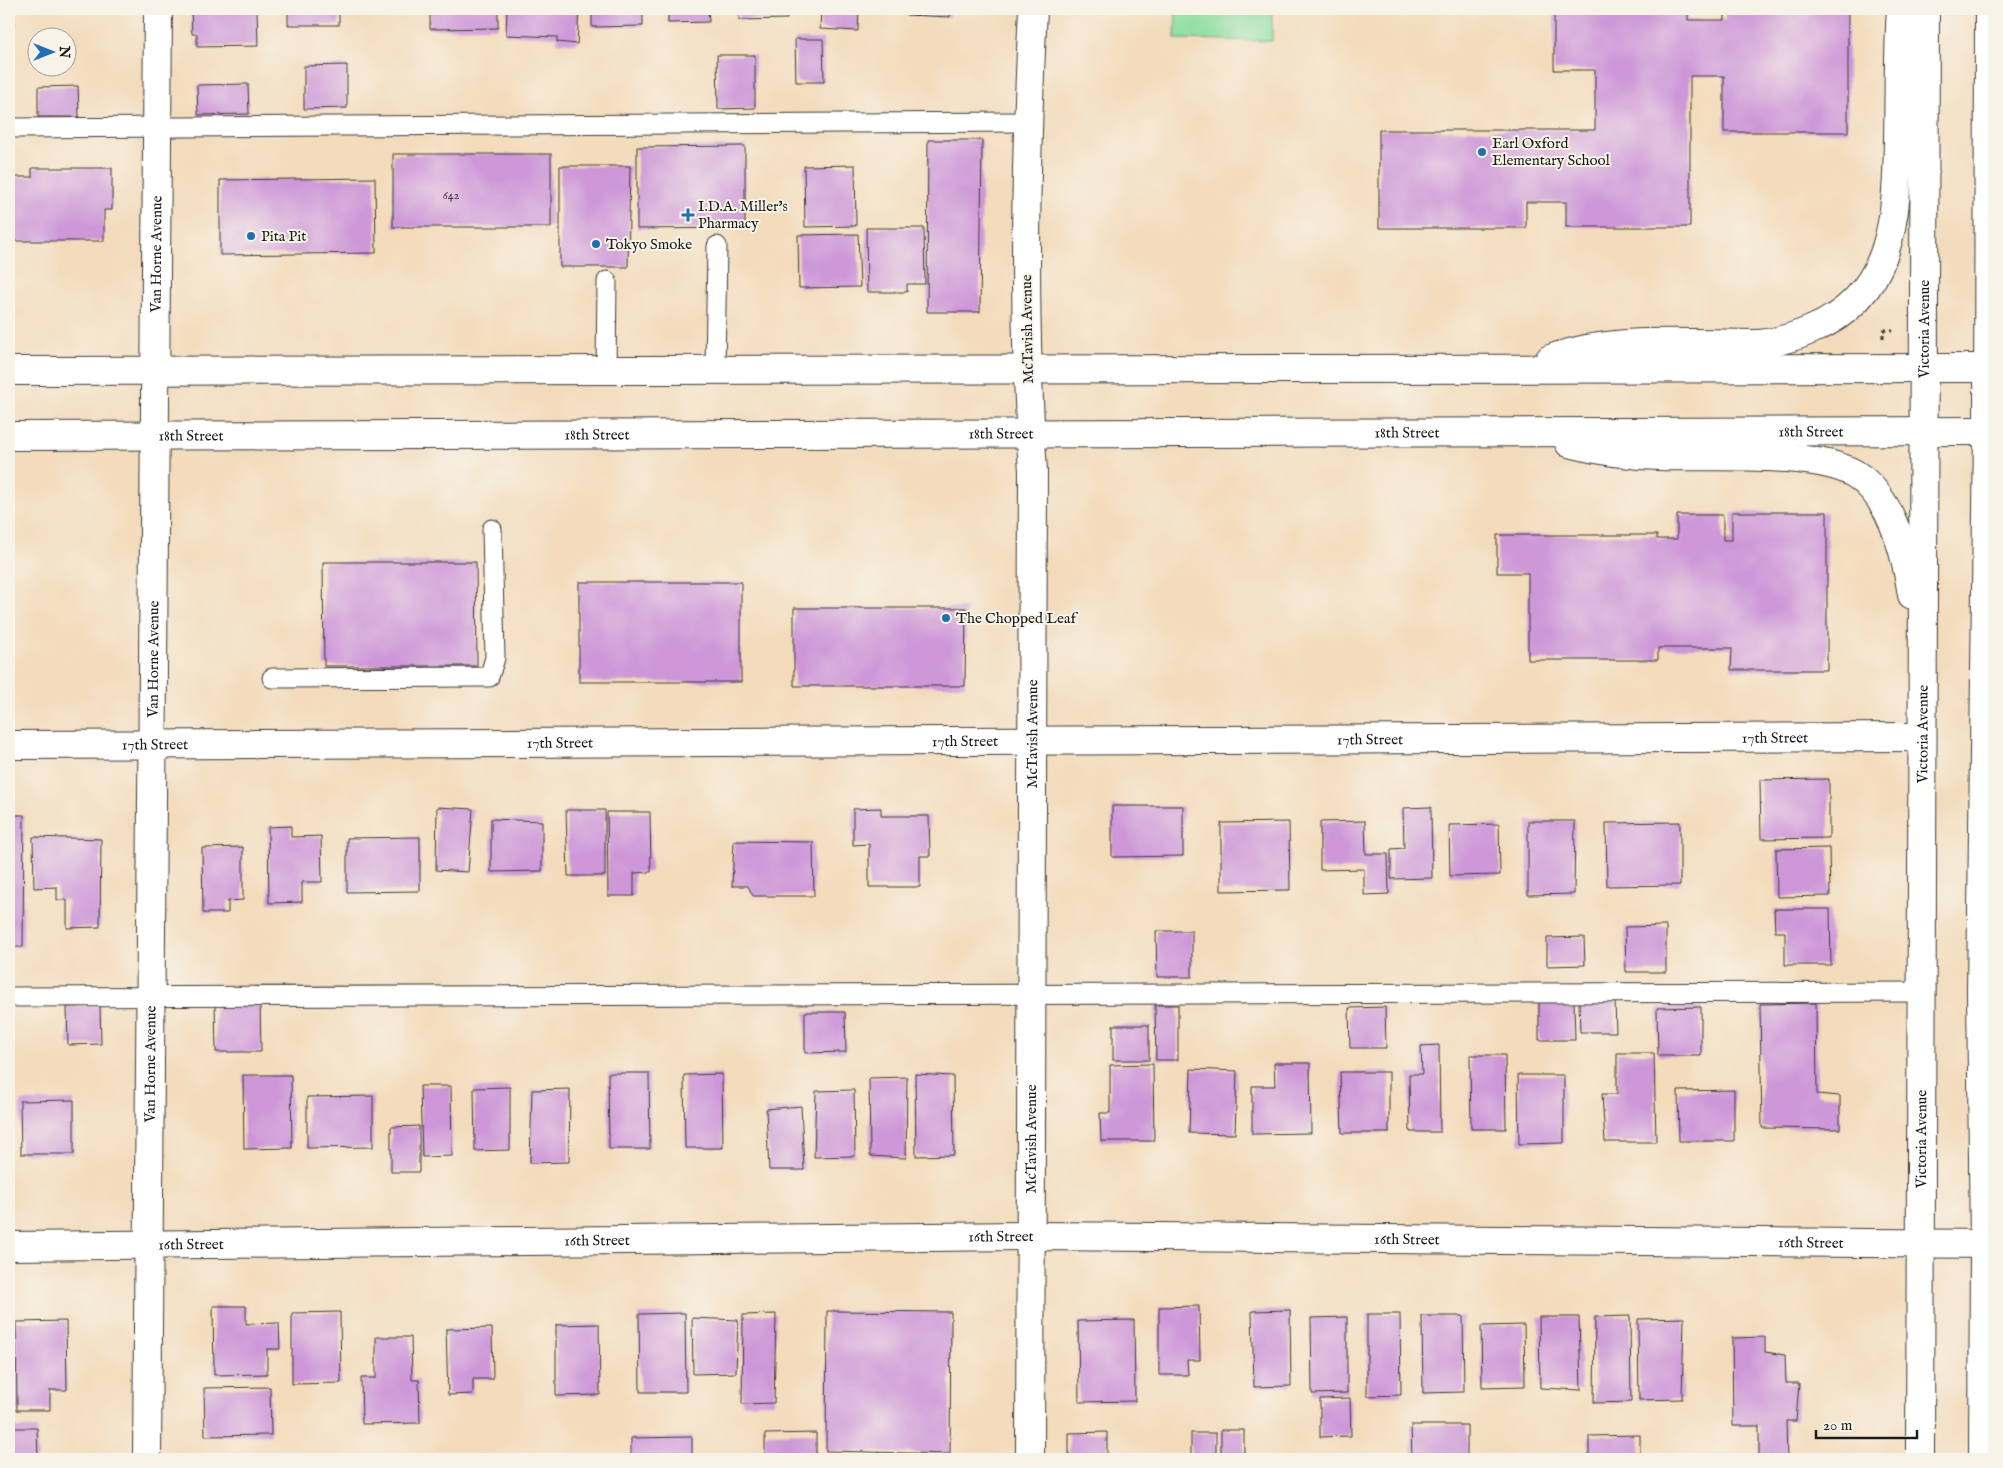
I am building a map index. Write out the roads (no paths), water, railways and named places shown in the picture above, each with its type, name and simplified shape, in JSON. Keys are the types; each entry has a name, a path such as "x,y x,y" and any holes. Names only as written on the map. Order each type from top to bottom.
{"main road":[{"name":"Van Horne Avenue","path":"147,1459 150,744 155,436 158,9"},
{"name":"McTavish Avenue","path":"1030,1459 1033,471 1025,330 1028,122 1033,9"},
{"path":"1525,368 1570,353 1623,344 1760,344 1801,334 1830,322 1856,301 1875,276 1888,248 1894,215 1897,185 1901,9"},
{"name":"Victoria Avenue","path":"1920,1459 1919,1244 1925,9"},
{"path":"1982,1459 1989,1244 1988,992 1982,832 1989,740 1991,368 1989,9"},
{"path":"9,371 1991,368"},
{"path":"1524,431 1620,453 1791,459 1826,463 1843,468 1856,475 1868,485 1884,505 1896,532 1909,580 1922,664"},
{"name":"18th Street","path":"9,436 1991,431"},
{"name":"17th Street","path":"9,745 1921,737"},
{"path":"1982,832 1994,768"},
{"name":"16th Street","path":"9,1246 1031,1236 1989,1244"}],"lane":[{"path":"9,128 1028,122"},
{"path":"715,370 717,246"},
{"path":"606,370 607,281"},
{"path":"272,678 489,677 495,658 492,528"},
{"path":"9,997 1921,992"}],"place":[{"name":"Earl Oxford Elementary School","path":"1482,152"},
{"name":"I.D.A. Miller's Pharmacy","path":"688,215"},
{"name":"Pita Pit","path":"251,236"},
{"name":"Tokyo Smoke","path":"596,244"},
{"name":"The Chopped Leaf","path":"946,618"}]}
